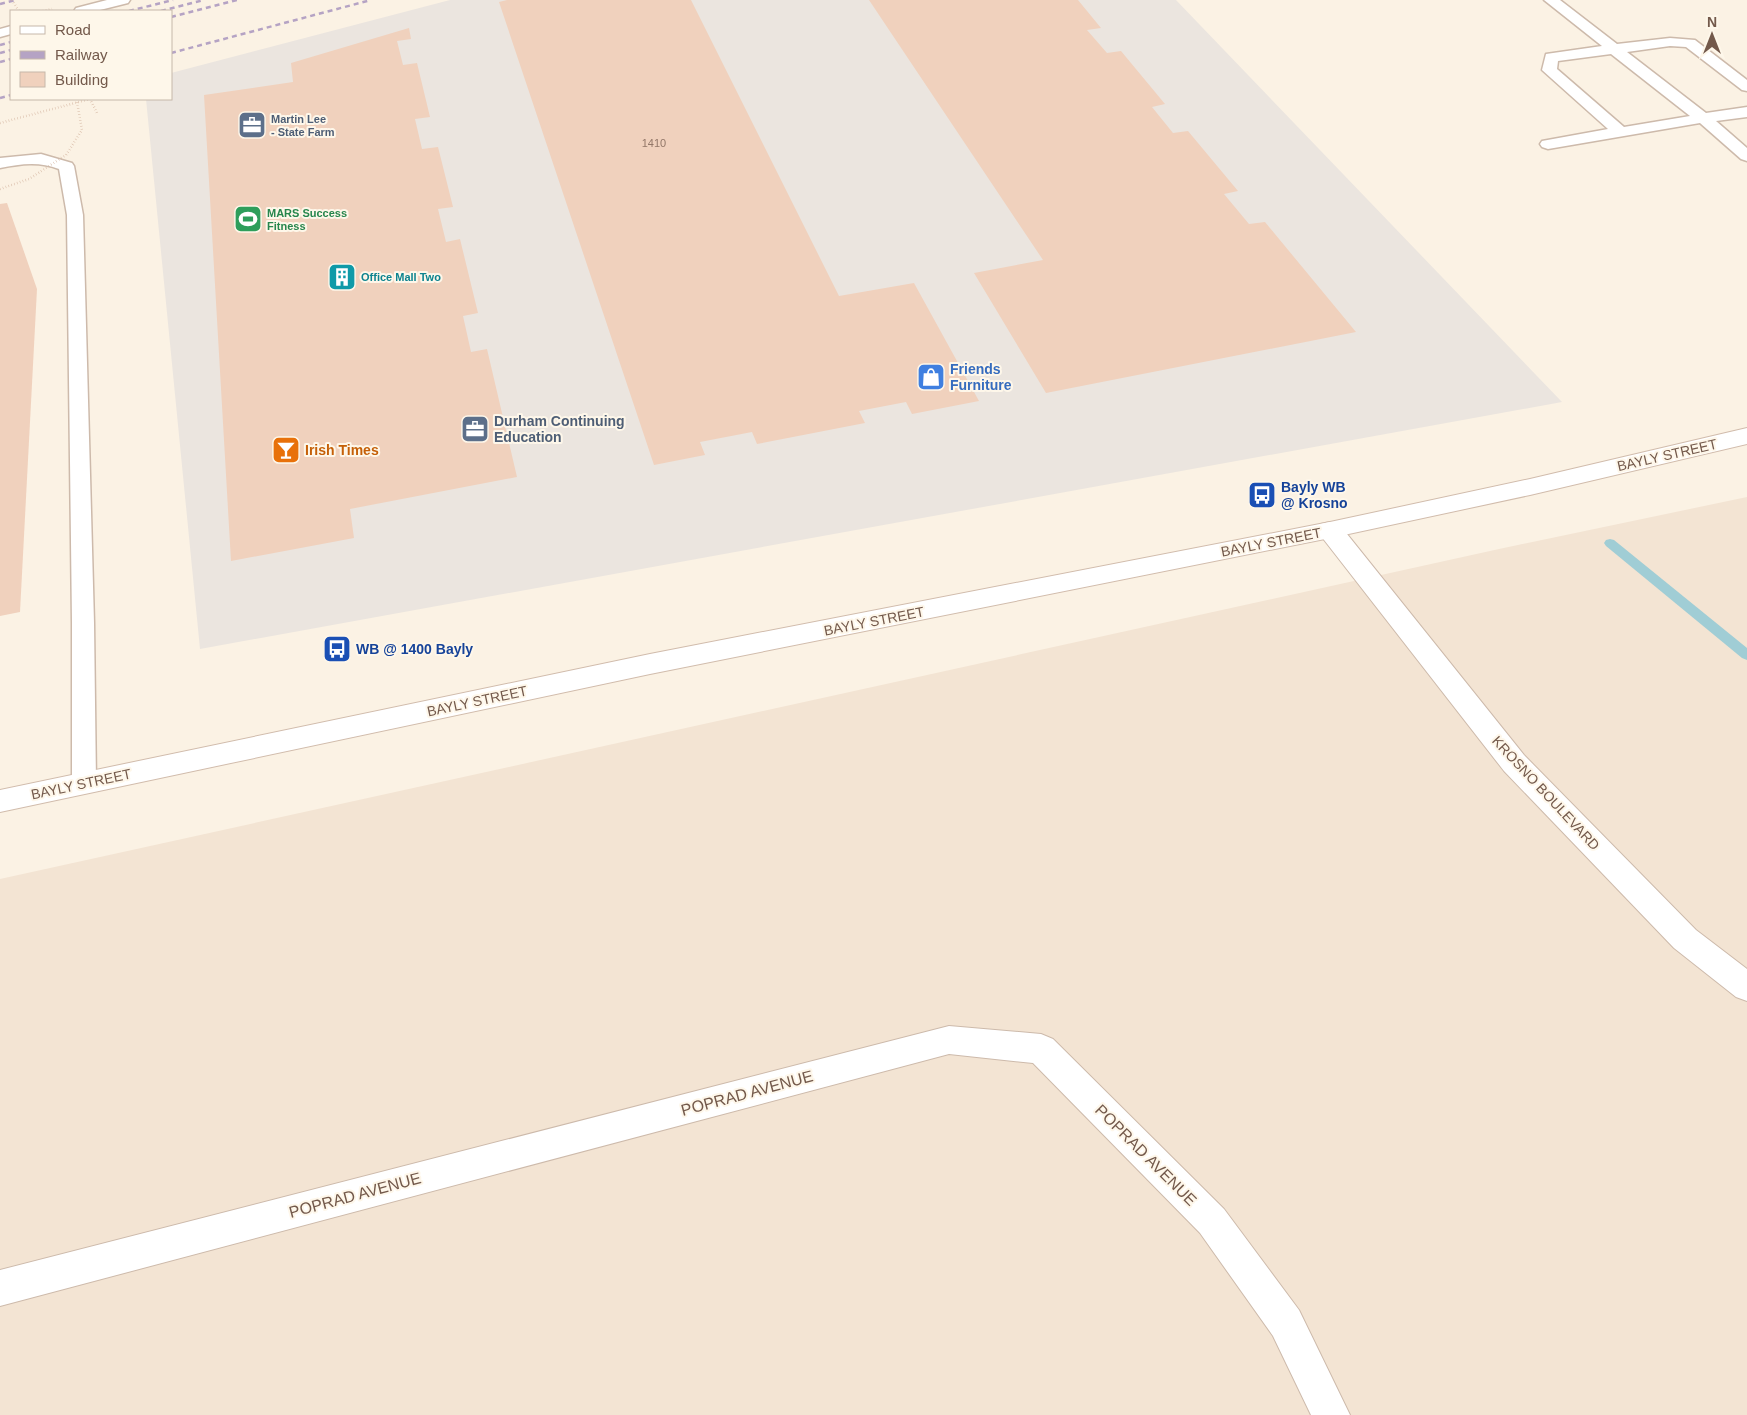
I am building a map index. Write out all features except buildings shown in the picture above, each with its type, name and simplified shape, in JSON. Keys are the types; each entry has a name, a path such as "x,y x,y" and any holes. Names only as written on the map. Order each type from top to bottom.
{"main road":[{"name":"BAYLY STREET","path":"0,801 650,664 1330,530 1530,487 1747,436"},
{"name":"KROSNO BOULEVARD","path":"1330,530 1514,763 1685,939 1747,987"},
{"name":"POPRAD AVENUE","path":"0,1288 949,1040 1041,1049 1212,1221 1286,1323 1331,1415"}],"lane":[{"path":"85,10 123,0"},
{"path":"1551,0 1611,49 1702,118 1747,156"},
{"path":"1621,132 1549,70 1551,57 1670,42 1690,43 1747,87"},
{"path":"1548,144 1747,112"},
{"path":"1580,117 1600,113"},
{"path":"0,163 30,159 51,159 66,166 75,215 83,613 84,783"}],"path":[{"path":"0,124 86,100"},
{"path":"90,100 97,113"},
{"path":"0,189 29,179 66,155 82,130 77,102"}],"shaded area":[{"path":"450,0 1176,0 1562,402 200,649 146,100 172,100 172,73"},
{"path":"1747,497 1747,1415 0,1415 0,879 1499,549"}],"waterway":[{"path":"1610,543 1747,655"}],"railway":[{"path":"0,4 16,0"},
{"path":"133,10 173,0"},
{"path":"165,10 204,0"},
{"path":"172,17 237,0"},
{"path":"172,53 371,0"},
{"path":"0,45 10,42"},
{"path":"0,53 10,50"},
{"path":"0,62 10,59"},
{"path":"0,98 10,95"}],"place":[{"name":"Martin Lee - State Farm","path":"252,125"},
{"name":"MARS Success Fitness","path":"248,219"},
{"name":"Office Mall Two","path":"342,277"},
{"name":"Friends Furniture","path":"931,377"},
{"name":"Durham Continuing Education","path":"475,429"},
{"name":"Irish Times","path":"286,450"},
{"name":"Bayly WB @ Krosno","path":"1262,495"},
{"name":"WB @ 1400 Bayly","path":"337,649"}]}
